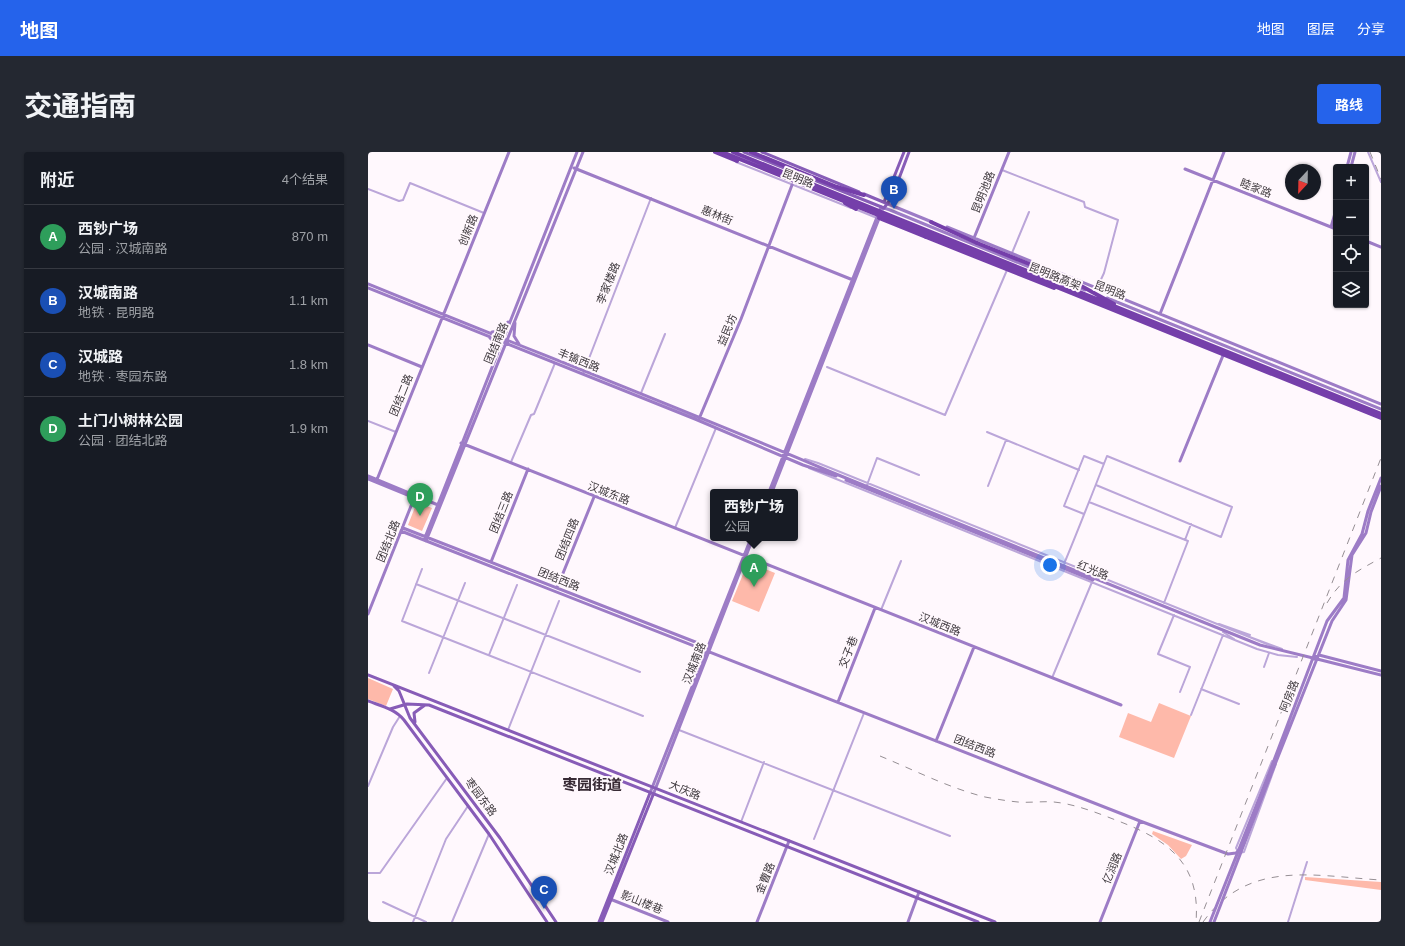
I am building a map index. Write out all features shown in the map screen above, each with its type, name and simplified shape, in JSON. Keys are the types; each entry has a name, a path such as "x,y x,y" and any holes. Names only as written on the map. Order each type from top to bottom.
{"highway":[{"path":"715,152 856,209"},
{"name":"昆明路高架","path":"722,152 1381,418"},
{"name":"昆明路高架","path":"733,152 1381,414"},
{"path":"753,153 838,187 864,195"},
{"path":"878,218 1039,283 1071,293"},
{"path":"931,222 977,243 1074,282 1126,311"}],"main road":[{"name":"创新路","path":"443,316 509,152"},
{"name":"团结南路","path":"426,538 496,356 516,316 574,167 577,152"},
{"name":"团结南路","path":"462,443 504,341 512,314 574,167 583,152"},
{"name":"昆明路","path":"744,152 753,153 797,173 1381,409"},
{"name":"昆明路","path":"762,152 864,195 1012,253 1381,404"},
{"path":"770,489 782,455 904,152"},
{"path":"882,207 888,204 909,152"},
{"name":"昆明池路","path":"974,238 1009,152"},
{"path":"1160,314 1214,181 1224,152"},
{"path":"1348,164 1351,152"},
{"path":"1351,164 1354,152"},
{"name":"惠林街","path":"574,167 853,280"},
{"name":"睦家路","path":"1185,170 1333,228"},
{"name":"益民坊","path":"698,419 742,319 792,185"},
{"path":"1369,242 1381,248"},
{"path":"773,489 853,280"},
{"name":"丰镐西路","path":"368,284 555,363 640,394 716,428 782,455"},
{"name":"丰镐西路","path":"368,288 443,316"},
{"path":"485,333 495,333 501,331 512,314"},
{"name":"团结二路","path":"376,481 443,316"},
{"path":"516,316 514,336 518,343 526,348"},
{"path":"485,333 496,344 496,356"},
{"name":"丰镐西路","path":"504,341 526,348 583,373 698,419 784,450"},
{"path":"1180,461 1228,342"},
{"path":"368,345 422,367"},
{"name":"汉城东路","path":"462,443 751,559"},
{"name":"红光路","path":"784,450 788,453 1163,604 1222,632"},
{"name":"红光路","path":"782,455 803,465 833,475 1222,632 1269,648 1313,659"},
{"name":"团结三路","path":"491,562 528,469"},
{"path":"368,477 438,506"},
{"name":"阿房路","path":"1214,922 1327,621 1344,598 1348,560 1362,534 1368,511 1381,478"},
{"name":"阿房路","path":"1277,755 1332,621 1346,600 1352,555 1366,534 1371,512 1381,486"},
{"name":"团结北路","path":"368,614 415,497"},
{"name":"团结四路","path":"557,588 594,497"},
{"name":"团结西路","path":"402,529 491,562 703,645 707,650"},
{"name":"团结西路","path":"426,538 1140,821 1228,854 1236,853 1238,851"},
{"name":"汉城南路","path":"652,794 751,541"},
{"name":"汉城西路","path":"751,559 1122,705"},
{"name":"交子巷","path":"838,702 875,608"},
{"path":"936,741 974,647"},
{"path":"1318,657 1381,675"},
{"path":"1313,659 1318,657 1381,671"},
{"name":"大庆路","path":"368,675 995,922"},
{"name":"枣园东路","path":"391,684 399,691 404,705 415,724 500,838 556,922"},
{"path":"368,701 390,709"},
{"path":"439,709 441,704"},
{"name":"大庆路","path":"390,709 404,705 426,705 439,709 978,922"},
{"path":"415,724 414,713 426,705"},
{"name":"枣园东路","path":"390,709 400,716 489,834 547,922"},
{"name":"阿房路","path":"1210,922 1269,776"},
{"name":"汉城北路","path":"602,922 652,794"},
{"name":"亿润路","path":"1100,922 1140,821"},
{"name":"金曹路","path":"757,922 789,841"},
{"path":"908,922 919,892"},
{"name":"汉城北路","path":"599,922 610,899"},
{"name":"影山楼巷","path":"610,899 668,922"}],"street":[{"name":"昆明路","path":"711,152 878,218"},
{"path":"1368,152 1381,182"},
{"path":"1002,170 1084,202 1085,207 1118,220 1104,273 1098,288"},
{"path":"792,185 797,173"},
{"path":"368,189 400,202 403,200 410,183 484,213"},
{"name":"李家楼路","path":"583,373 651,198"},
{"path":"1012,253 1029,212"},
{"path":"827,367 945,415 1007,270 1009,259"},
{"path":"640,394 665,334"},
{"path":"511,462 531,415 534,414 555,363"},
{"path":"368,421 396,432"},
{"path":"676,528 716,428"},
{"path":"987,432 1079,470"},
{"path":"988,486 1006,440"},
{"path":"1084,514 1064,506 1084,456 1104,464"},
{"path":"1064,564 1107,456 1232,507 1221,537 1096,485"},
{"path":"867,485 877,458 919,476"},
{"path":"803,465 1174,615 1222,632 1239,642 1269,653 1298,656"},
{"path":"1089,502 1188,541 1163,604 1253,637 1298,656"},
{"path":"1185,540 1191,524"},
{"path":"881,610 901,561"},
{"path":"422,569 402,621 643,716"},
{"path":"1052,678 1092,582"},
{"path":"429,673 465,583"},
{"path":"416,584 640,672"},
{"path":"488,655 517,584"},
{"path":"508,730 558,601"},
{"path":"1174,615 1158,654 1190,667 1180,692"},
{"path":"1213,623 1283,650"},
{"path":"1222,632 1239,634"},
{"path":"1191,715 1222,632"},
{"path":"1242,635 1253,637"},
{"path":"1264,667 1269,653"},
{"path":"1201,689 1239,704"},
{"path":"814,838 864,712"},
{"path":"368,786 393,727 400,716"},
{"path":"677,729 950,836"},
{"path":"1277,755 1272,779 1244,852 1242,853 1236,848 1265,775 1277,755"},
{"path":"741,822 764,762"},
{"path":"368,873 380,873 447,778"},
{"path":"413,922 446,840 468,806"},
{"path":"452,922 489,834"},
{"path":"1288,922 1306,862"},
{"path":"383,902 426,922"}],"shaded area":[{"path":"417,502 432,508 422,531 408,525"},
{"path":"748,562 775,573 759,612 732,601"},
{"path":"368,678 393,689 386,706 368,699"},
{"path":"1159,703 1191,716 1174,758 1119,737 1128,713 1151,722"},
{"path":"1153,831 1192,845 1186,856 1181,859 1168,845 1152,834"},
{"path":"1305,877 1381,882 1381,890 1305,880"}],"railway":[{"path":"1370,152 1381,179"},
{"path":"1199,922 1381,458"},
{"path":"1327,603 1332,595 1350,576 1381,558"},
{"path":"880,756 945,784 985,797 1014,802 1062,803 1106,816 1148,834 1176,854 1185,867 1192,882 1196,901 1196,922"},
{"path":"1203,922 1221,902 1240,888 1261,880 1284,876 1307,875 1381,880"}],"place":[{"name":"汉城南路","path":"894,209"},
{"name":"土门小树林公园","path":"420,516"},
{"name":"西钞广场","path":"754,587"},
{"name":"汉城路","path":"544,909"}],"district":[{"name":"枣园街道","path":"592,785"}]}
